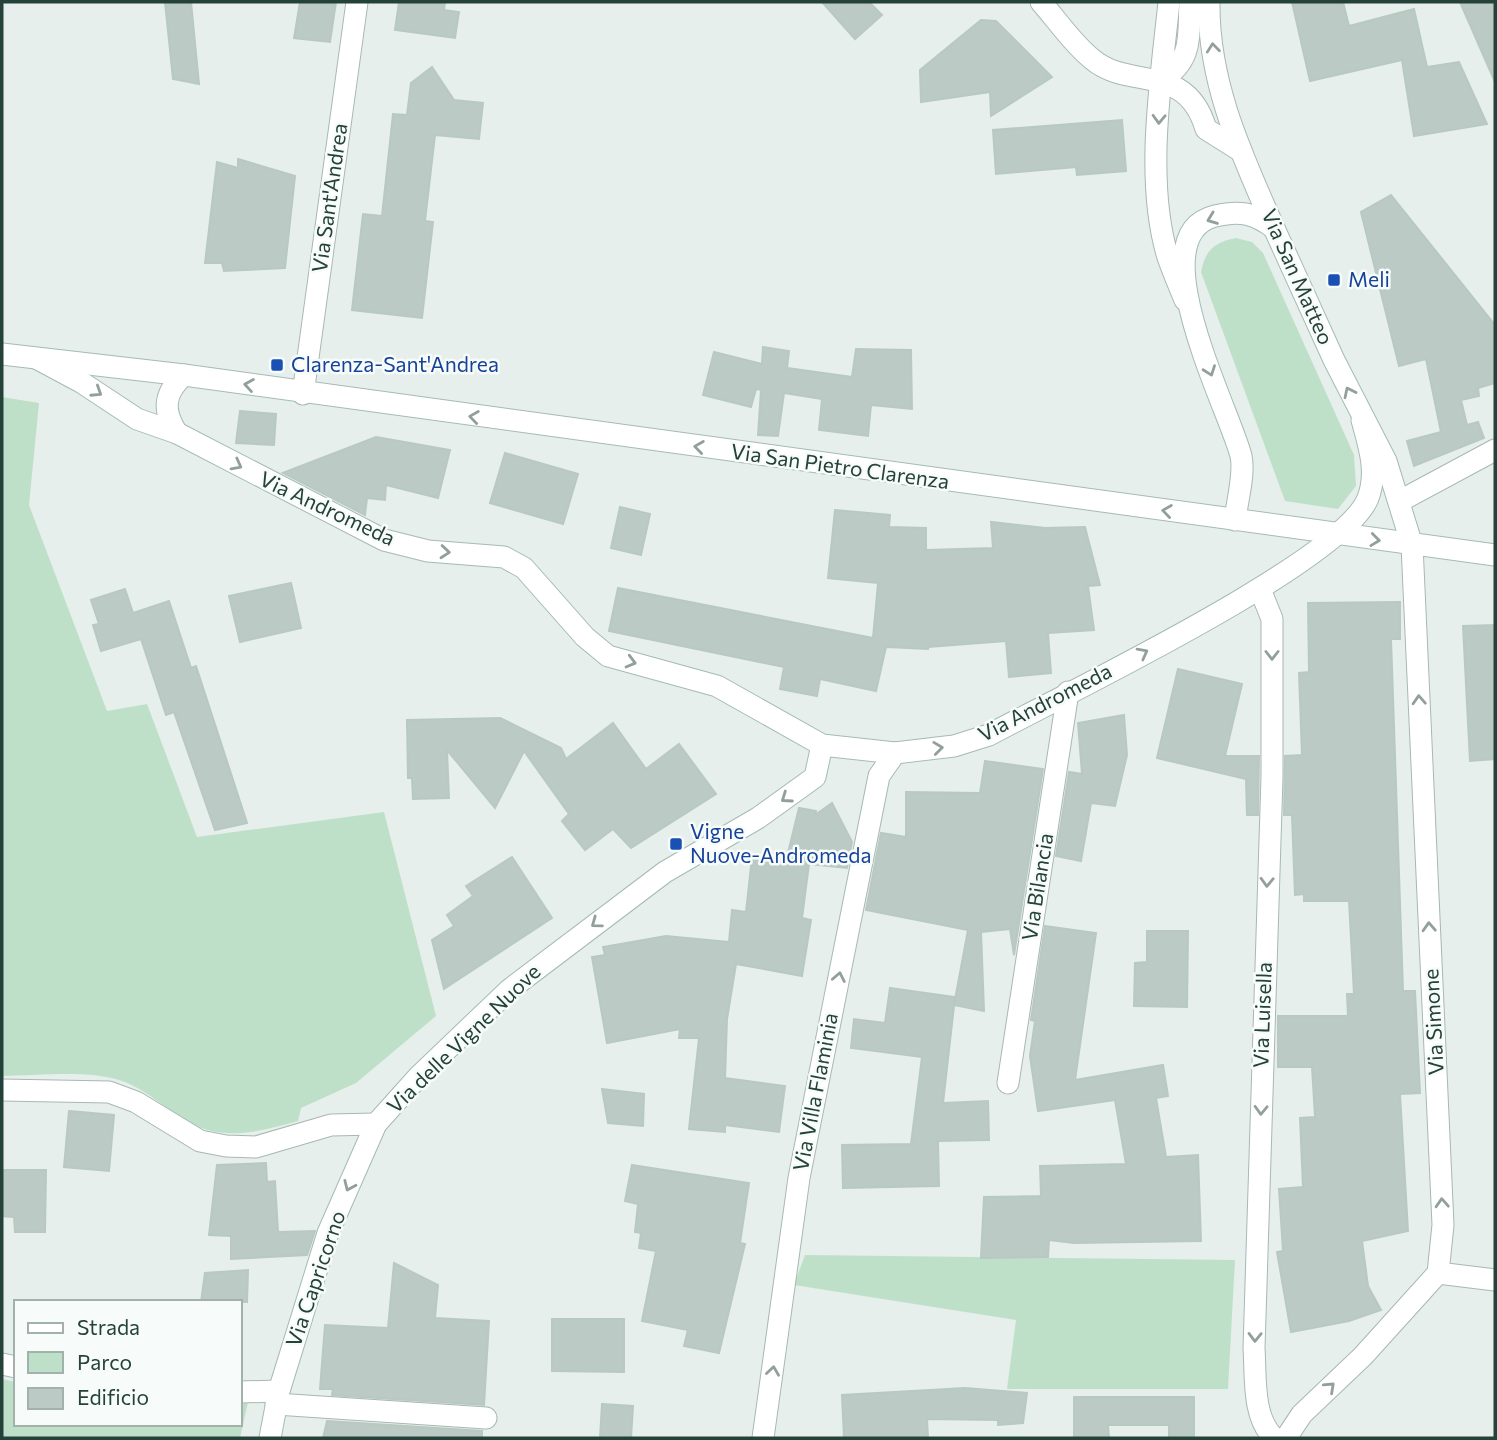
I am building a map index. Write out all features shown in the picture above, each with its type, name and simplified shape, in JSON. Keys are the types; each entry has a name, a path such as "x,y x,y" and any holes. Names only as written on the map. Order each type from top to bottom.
{"street":[{"name":"Via Sant'Andrea","path":"303,394 357,2"},
{"path":"1041,2 1093,61 1122,72 1161,80 1191,98 1200,108 1206,129 1241,151"},
{"path":"1169,2 1161,80 1157,169 1161,216 1167,254 1241,459 1235,520"},
{"path":"1161,80 1174,71 1187,54 1190,2"},
{"name":"Via San Matteo","path":"1209,2 1216,75 1241,151 1362,420 1386,461 1412,545"},
{"path":"1187,307 1184,251 1194,228 1210,217 1234,212 1255,214 1274,228"},
{"path":"2,354 38,359"},
{"name":"Via San Pietro Clarenza","path":"38,359 184,375 303,394 1336,536 1495,555"},
{"name":"Via Andromeda","path":"38,359 81,382 137,419 177,433 384,540 428,551 504,557 524,568 585,637 608,656 717,686 822,746 895,753 954,747 989,735 1260,589 1336,536 1367,500 1373,479 1362,420"},
{"path":"177,433 167,419 166,402 172,386 184,375"},
{"path":"1400,501 1495,450"},
{"name":"Via Simone","path":"1412,545 1443,1225 1438,1273"},
{"name":"Via Luisella","path":"1260,589 1272,619 1272,777 1254,1348 1257,1397 1265,1430 1274,1438"},
{"name":"Via Bilancia","path":"1008,1083 1068,692"},
{"name":"Via delle Vigne Nuove","path":"2,1090 109,1091 136,1102 200,1141 226,1146 256,1147 331,1125 376,1124 419,1076 509,990 665,872 758,817 815,777 822,746"},
{"name":"Via Villa Flaminia","path":"763,1438 799,1178 879,776 895,753"},
{"name":"Via Capricorno","path":"270,1438 278,1397 328,1233 376,1124"},
{"path":"1286,1438 1302,1414 1363,1356 1438,1273 1495,1280"},
{"path":"242,1392 486,1418"}],"green space":[{"path":"1236,238 1252,242 1263,253 1354,455 1356,486 1338,509 1285,501 1201,272 1205,258 1212,248"},
{"path":"2,397 39,403 29,505 107,711 147,704 197,837 384,812 436,1016 356,1083 301,1108 298,1121 250,1132 220,1132 190,1123 138,1088 111,1078 80,1074 2,1076"},
{"path":"805,1255 1235,1260 1228,1389 1007,1389 1016,1320 794,1285"},
{"path":"2,1379 14,1382 14,1426 242,1426 242,1403 248,1402 240,1438 2,1438"}],"building":[{"path":"165,2 191,2 199,84 173,79"},
{"path":"300,2 336,2 330,42 294,38"},
{"path":"399,2 445,2 444,10 459,12 455,38 395,30"},
{"path":"822,2 869,2 882,15 855,39"},
{"path":"1292,2 1343,2 1349,26 1414,9 1427,67 1459,62 1487,124 1414,136 1402,60 1310,81"},
{"path":"1460,2 1495,2 1495,82"},
{"path":"981,20 996,21 1052,77 991,116 990,92 921,102 920,70"},
{"path":"432,67 454,100 483,103 479,139 435,135 425,221 433,222 422,318 352,310 363,214 382,216 393,114 407,115 411,83"},
{"path":"1122,120 1126,171 1077,175 1076,167 996,174 993,130"},
{"path":"238,159 295,176 285,268 224,271 222,263 205,263 217,162 238,168"},
{"path":"1391,195 1495,325 1495,383 1478,388 1479,396 1461,400 1467,425 1478,422 1484,438 1414,466 1407,441 1441,432 1426,359 1399,366 1361,212"},
{"path":"763,347 789,351 787,368 852,377 856,349 911,350 912,409 871,405 868,436 819,430 822,399 784,393 778,436 758,435 761,390 756,389 751,407 703,395 714,352 762,364"},
{"path":"240,411 276,414 274,445 236,443"},
{"path":"376,437 450,450 438,498 386,485 385,500 367,498 365,515 283,473"},
{"path":"505,453 578,474 563,524 490,503"},
{"path":"620,507 650,514 641,555 611,548"},
{"path":"835,510 890,515 889,527 926,528 926,550 993,548 991,522 1045,528 1085,527 1100,585 1088,586 1094,630 1048,633 1051,673 1009,677 1006,641 928,649 886,647 876,691 820,679 817,696 780,689 784,667 609,631 618,588 873,638 878,583 828,578"},
{"path":"291,583 301,628 240,642 229,596"},
{"path":"125,589 133,613 169,601 191,668 196,666 247,823 215,830 174,712 166,715 141,639 101,651 93,625 99,624 91,600"},
{"path":"1400,602 1400,639 1391,639 1403,991 1415,991 1420,1093 1400,1094 1408,1231 1362,1241 1368,1286 1381,1310 1349,1321 1291,1332 1277,1252 1283,1251 1279,1189 1303,1187 1300,1118 1315,1117 1312,1067 1278,1067 1278,1016 1348,1016 1347,994 1354,994 1349,901 1304,901 1304,894 1295,895 1292,815 1284,815 1285,756 1302,755 1299,673 1309,672 1308,603"},
{"path":"1495,625 1495,759 1470,761 1463,626"},
{"path":"1178,669 1242,684 1225,756 1259,756 1258,815 1247,815 1246,779 1157,758"},
{"path":"1124,715 1127,755 1115,806 1091,803 1081,861 1056,856 1069,772 1082,774 1078,723"},
{"path":"500,718 561,748 566,759 613,723 646,769 679,744 716,794 631,848 613,829 585,850 562,821 569,814 524,751 495,808 447,750 449,798 413,799 412,778 408,778 407,720"},
{"path":"985,761 1043,769 1014,955 1010,929 981,932 984,1011 954,1005 968,930 866,910 881,833 906,837 906,792 980,793"},
{"path":"832,803 852,842 847,868 809,864 802,918 811,920 802,976 736,964 727,1019 725,1078 785,1086 779,1132 725,1125 725,1132 689,1129 699,1038 679,1038 680,1029 607,1043 592,957 605,955 603,947 666,936 729,942 732,910 746,912 752,857 786,861 799,808 816,811 815,815"},
{"path":"512,857 552,918 444,989 432,940 454,926 447,915 473,896 466,886"},
{"path":"1045,926 1096,933 1075,1080 1163,1065 1168,1096 1156,1098 1166,1157 1198,1155 1201,1241 1074,1243 1049,1240 1048,1257 981,1258 984,1197 1041,1196 1040,1166 1126,1164 1115,1100 1038,1111 1030,1056 1035,1021 1031,1020"},
{"path":"1147,931 1188,931 1187,1007 1134,1006 1135,963 1147,962"},
{"path":"890,988 955,997 943,1103 988,1101 989,1140 938,1141 939,1186 843,1188 842,1145 911,1144 922,1057 851,1048 854,1019 885,1023"},
{"path":"602,1089 644,1094 643,1126 608,1123"},
{"path":"69,1111 114,1115 109,1171 64,1167"},
{"path":"266,1163 267,1182 275,1181 278,1232 315,1231 307,1255 231,1259 231,1236 209,1235 217,1165"},
{"path":"632,1165 749,1183 740,1243 745,1244 719,1353 684,1346 688,1330 642,1321 656,1251 639,1248 641,1233 635,1232 638,1204 625,1201"},
{"path":"2,1170 46,1170 45,1232 15,1232 14,1217 2,1216"},
{"path":"394,1263 438,1285 435,1318 489,1321 484,1405 332,1395 333,1389 320,1389 325,1325 388,1328"},
{"path":"248,1270 247,1302 201,1300 205,1273"},
{"path":"552,1319 624,1319 624,1372 552,1371"},
{"path":"965,1388 1027,1393 1023,1423 998,1425 998,1420 927,1419 928,1438 844,1438 842,1395"},
{"path":"1074,1397 1194,1397 1194,1438 1169,1438 1169,1425 1108,1425 1109,1438 1074,1438"},
{"path":"602,1404 633,1406 631,1438 600,1438"},
{"path":"327,1421 482,1431 482,1438 323,1438"}],"place":[{"name":"Meli","path":"1334,280"},
{"name":"Clarenza-Sant'Andrea","path":"277,365"},
{"name":"Vigne Nuove-Andromeda","path":"676,844"}]}
